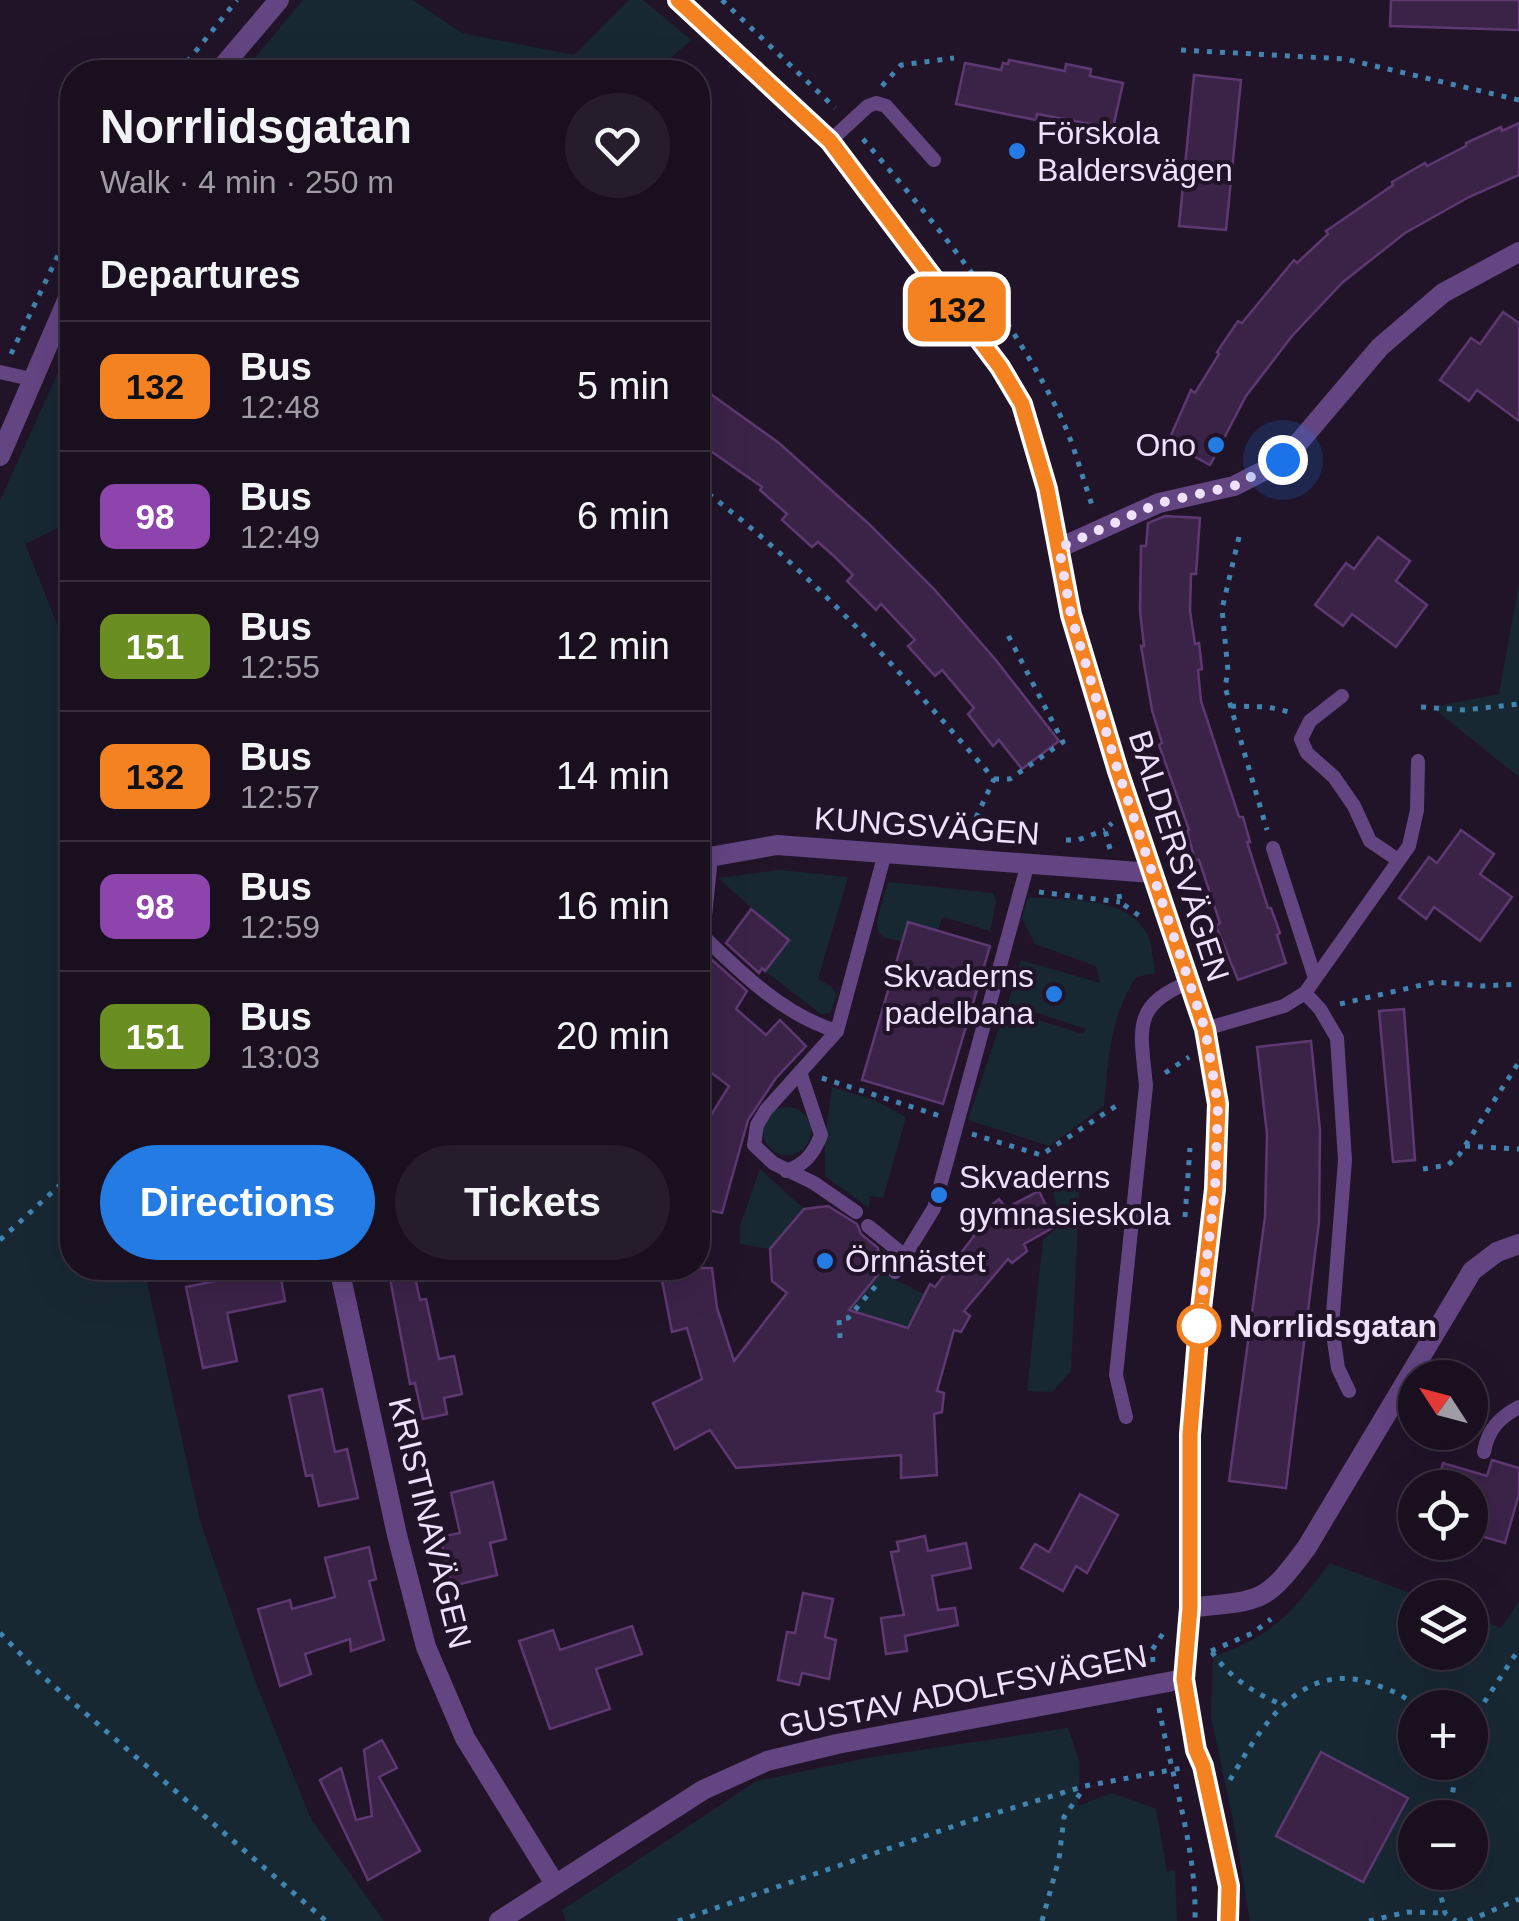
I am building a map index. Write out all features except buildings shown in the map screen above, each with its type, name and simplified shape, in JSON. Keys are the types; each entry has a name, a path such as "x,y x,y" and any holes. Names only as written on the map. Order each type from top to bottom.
{"street":[{"path":"228,60 279,0"},
{"name":"BALDERSVÄGEN","path":"678,0 830,141 1000,367 1022,404 1047,489 1071,615 1118,771 1205,1029 1218,1104 1215,1189 1190,1434 1190,1608 1184,1679 1196,1750 1203,1766 1229,1886 1228,1921"},
{"path":"1059,548 1159,503 1234,486 1283,460 1380,347 1442,293 1519,252"},
{"path":"0,456 60,316"},
{"name":"KUNGSVÄGEN","path":"710,857 777,845 1152,873"},
{"path":"1190,1608 1263,1597 1279,1585 1307,1547 1472,1270 1497,1252 1519,1244"},
{"name":"KRISTINAVÄGEN","path":"343,1280 426,1647 465,1738 555,1884"},
{"name":"GUSTAV ADOLFSVÄGEN","path":"498,1921 703,1790 766,1761 836,1744 1184,1679"}],"lane":[{"path":"830,141 876,103 886,106 934,160"},
{"path":"2,372 31,380"},
{"path":"1342,696 1310,722 1301,739 1307,753 1334,777 1354,806 1370,840 1398,860"},
{"path":"1205,1029 1284,1006 1305,993 1408,846 1417,810 1418,762"},
{"path":"1272,848 1315,978"},
{"path":"856,1212 814,1182 786,1171 759,1153 754,1144 757,1126 766,1110 837,1031 884,853"},
{"path":"895,1272 934,1208 1028,864"},
{"path":"710,943 738,970 811,1024 837,1031"},
{"path":"1126,1416 1116,1375 1146,1086 1144,1016 1151,1002 1190,982"},
{"path":"1305,993 1337,1038 1343,1092 1345,1160 1332,1327 1338,1368 1349,1391"},
{"path":"786,1171 816,1150 821,1136 800,1072"},
{"path":"868,1226 905,1256"},
{"path":"1484,1452 1486,1438 1497,1421 1519,1407"}],"path":[{"path":"189,60 238,0"},
{"path":"1181,50 1345,59 1519,100"},
{"path":"876,103 880,88 902,65 954,58"},
{"path":"2,372 60,251"},
{"path":"710,496 776,549 840,610 994,779 1010,779 1062,742 1008,634"},
{"path":"1239,537 1222,609 1228,672 1225,688 1272,848"},
{"path":"1420,707 1466,710 1519,704"},
{"path":"1230,706 1291,711 1310,722"},
{"path":"962,859 963,844 994,779"},
{"path":"1320,1009 1435,982 1519,984"},
{"path":"848,1086 1041,1155 1189,1057"},
{"path":"1424,1169 1448,1166 1519,1062"},
{"path":"1465,1146 1519,1149"},
{"path":"0,1240 60,1185"},
{"path":"840,1338 839,1319 848,1318 885,1274 895,1272"},
{"path":"0,1633 53,1686 326,1921"},
{"path":"1488,1696 1519,1648"},
{"path":"1212,1652 1223,1668 1265,1698 1282,1705"},
{"path":"1212,1809 1246,1752 1282,1705 1316,1683 1328,1678 1355,1677 1398,1694"},
{"path":"1155,1684 1170,1769 1192,1856 1195,1921"},
{"path":"678,1921 964,1822 1085,1786 1170,1769"},
{"path":"1042,1921 1059,1859 1064,1817 1085,1786"},
{"path":"1439,1890 1445,1913"},
{"path":"1468,1921 1519,1899"},
{"path":"1370,1921 1407,1912 1445,1913 1456,1921"}],"shaded area":[{"path":"303,0 413,0 462,33 574,55 629,0 643,0 691,40 668,60 253,60"},
{"path":"60,368 60,527 25,544 60,631 60,1280 147,1280 200,1521 257,1686 311,1819 384,1921 0,1921 0,501"},
{"path":"1519,584 1519,777 1432,707 1499,694"},
{"path":"779,870 848,877 818,979 832,987 837,996 830,1013 821,1014 765,971 789,940 718,878"},
{"path":"888,882 993,893 996,901 990,931 943,917 937,931 908,922 902,941 885,938 878,931 877,920"},
{"path":"1028,897 1094,902 1125,912 1147,934 1155,973 1136,977 1127,992 1112,1039 1104,1106 1049,1146 968,1120 1005,1010 1083,1034 1086,1029 1008,1003 1021,960 1100,983 1096,966 1035,944 1022,918"},
{"path":"832,1087 874,1100 906,1117 883,1198 870,1196 869,1208 825,1176"},
{"path":"787,1107 804,1114 811,1131 804,1148 787,1155 770,1148 763,1131 770,1114"},
{"path":"760,1169 804,1209 770,1249 740,1244 740,1226"},
{"path":"1080,1175 1071,1371 1052,1392 1027,1391 1043,1240 1061,1225 1051,1182"},
{"path":"880,1272 924,1294 893,1381 846,1313"},
{"path":"1330,1563 1398,1588 1398,1670 1488,1670 1488,1623 1501,1628 1519,1601 1519,1921 1250,1921 1211,1716 1213,1657 1267,1631 1292,1609"},
{"path":"1068,1728 1080,1763 1078,1806 1112,1793 1156,1809 1167,1872 1175,1870 1177,1921 566,1921 562,1910 757,1781 867,1758"}],"bus line":[{"name":"132","path":"678,0 830,141 1000,367 1022,404 1047,489 1071,615 1118,771 1205,1029 1218,1104 1215,1189 1190,1434 1190,1608 1184,1679 1196,1750 1203,1766 1229,1886 1228,1921"}],"place":[{"name":"Förskola Baldersvägen","path":"1017,151"},
{"name":"Ono","path":"1216,445"},
{"name":"Skvaderns padelbana","path":"1054,994"},
{"name":"Skvaderns gymnasieskola","path":"939,1195"},
{"name":"Örnnästet","path":"825,1261"},
{"name":"Norrlidsgatan","path":"1199,1326"}],"route":[{"path":"1199,1326 1215,1189 1218,1104 1205,1029 1118,771 1071,615 1059,548 1159,503 1234,486 1283,460"}]}
